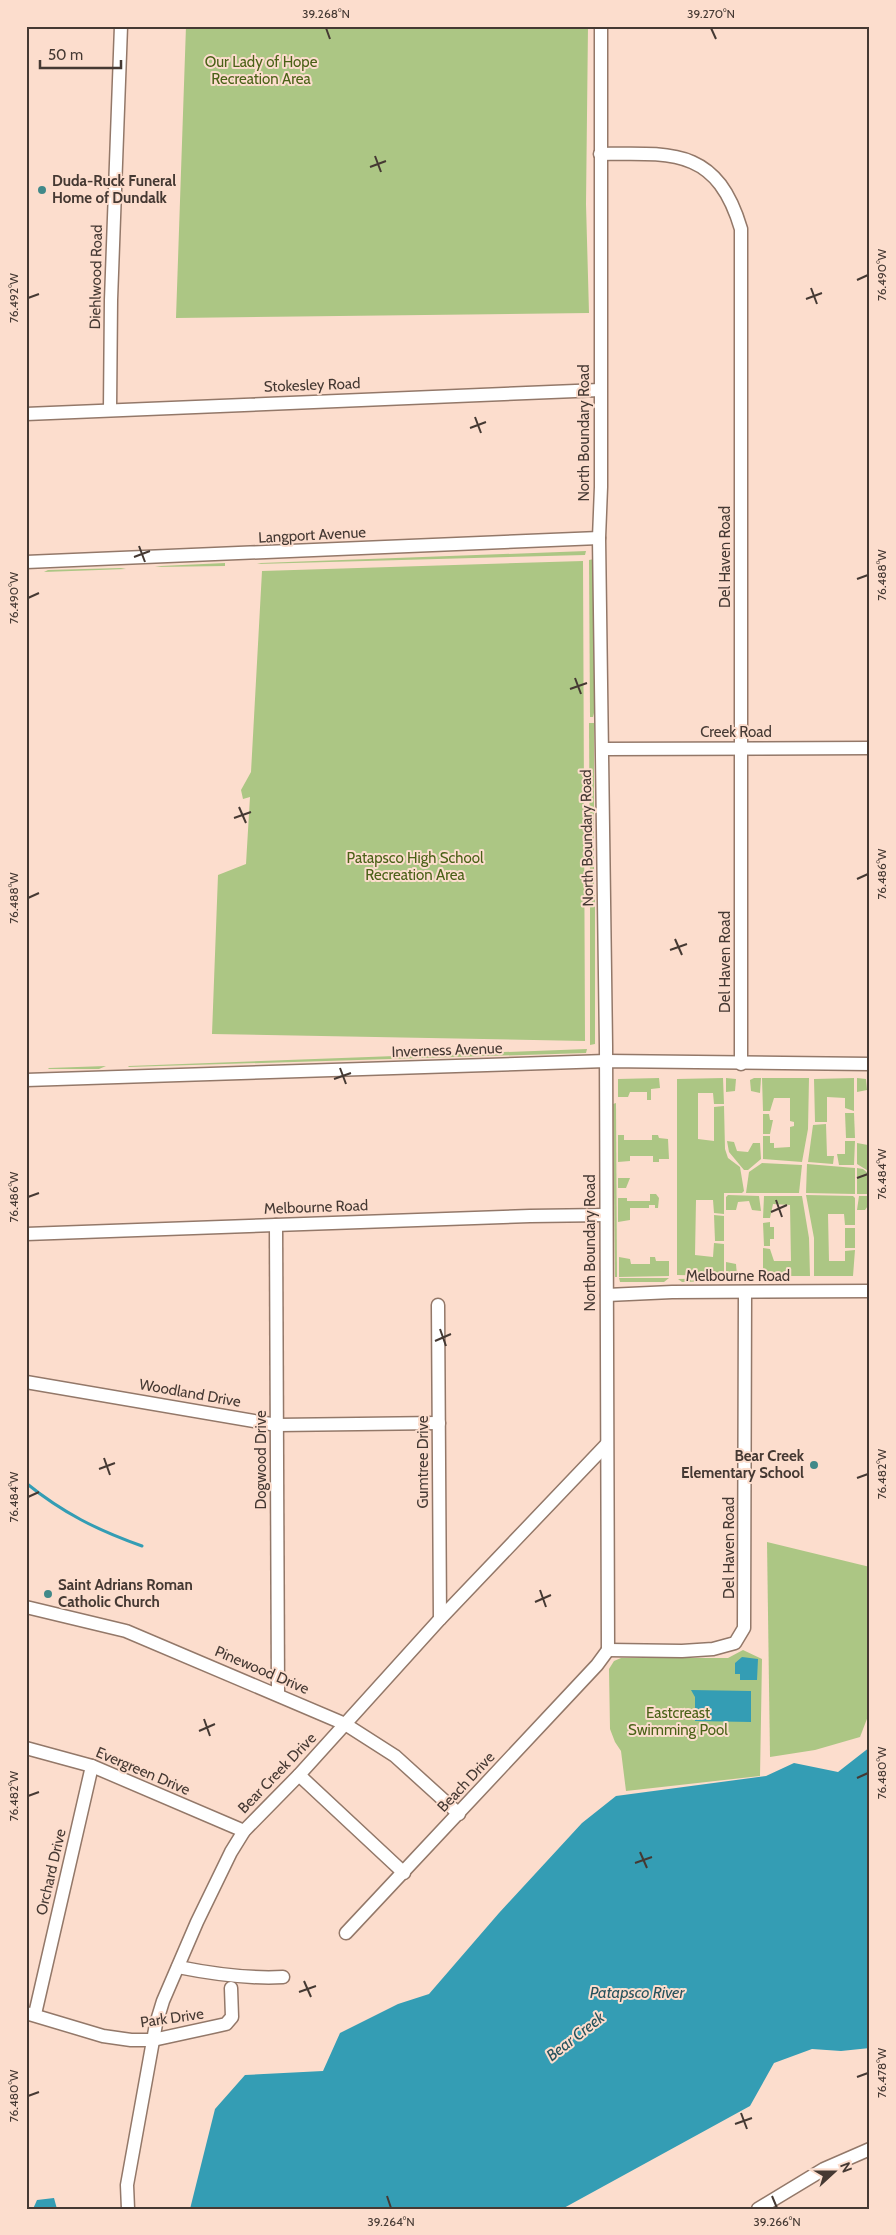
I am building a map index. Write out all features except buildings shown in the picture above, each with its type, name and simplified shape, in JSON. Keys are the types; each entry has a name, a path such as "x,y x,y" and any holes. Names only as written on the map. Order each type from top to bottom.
{"street":[{"name":"Diehlwood Road","path":"110,409 110,300 121,26"},
{"name":"North Boundary Road","path":"601,26 599,538 606,1061 608,1650"},
{"name":"Del Haven Road","path":"600,154 655,154 692,161 709,171 721,185 734,206 741,229 741,1064"},
{"name":"Stokesley Road","path":"26,414 600,390"},
{"name":"Langport Avenue","path":"26,562 599,538"},
{"name":"Creek Road","path":"603,749 870,748"},
{"name":"Inverness Avenue","path":"26,1080 606,1061 870,1064"},
{"name":"Melbourne Road","path":"26,1234 521,1216 606,1215"},
{"name":"Dogwood Drive","path":"276,1225 278,1694"},
{"name":"Melbourne Road","path":"607,1295 870,1291"},
{"name":"Del Haven Road","path":"608,1650 713,1649 735,1643 744,1628 745,1292"},
{"name":"Gumtree Drive","path":"438,1305 440,1619"},
{"name":"Woodland Drive","path":"26,1382 277,1424 439,1423"},
{"name":"Bear Creek Drive","path":"128,2209 127,2186 153,2040 163,2001 231,1852 244,1832 299,1775 440,1619 606,1445"},
{"name":"Pinewood Drive","path":"26,1607 126,1631 345,1724 395,1756 459,1814"},
{"name":"Beach Drive","path":"346,1933 597,1665 608,1650"},
{"name":"Evergreen Drive","path":"26,1748 92,1766 244,1832"},
{"name":"Orchard Drive","path":"31,2014 92,1766"},
{"path":"299,1775 404,1873"},
{"path":"178,1967 255,1978 283,1976"},
{"name":"Park Drive","path":"31,2014 110,2037 153,2040 226,2024 232,2017 231,1988"},
{"path":"758,2209 824,2169 870,2149"}],"green space":[{"name":"Our Lady of Hope Recreation Area","path":"186,26 588,26 586,204 589,313 176,318"},
{"path":"586,551 585,555 257,564 261,563"},
{"path":"594,559 594,713 593,717 590,717 589,560"},
{"name":"Patapsco High School Recreation Area","path":"583,561 585,1041 212,1034 218,875 246,864 250,797 243,799 241,790 251,772 262,571"},
{"path":"225,563 225,566 155,567 161,566"},
{"path":"126,569 44,572 48,570"},
{"path":"589,723 594,723 594,889 590,887"},
{"path":"595,895 595,1044 590,1045 590,897"},
{"path":"587,1049 586,1053 128,1067 129,1066"},
{"path":"106,1066 99,1069 48,1069 49,1068"},
{"path":"659,1078 660,1088 651,1089 651,1100 647,1100 647,1092 630,1092 628,1097 618,1097 618,1079"},
{"path":"723,1078 724,1104 714,1104 713,1093 698,1093 698,1139 714,1141 714,1107 724,1106 725,1149 728,1158 740,1167 744,1191 742,1193 724,1193 724,1214 714,1213 713,1200 696,1200 695,1255 713,1257 714,1243 724,1244 724,1276 677,1275 677,1079"},
{"path":"726,1078 736,1079 735,1091 726,1092"},
{"path":"761,1078 760,1093 751,1091 750,1080"},
{"path":"762,1078 809,1078 808,1129 802,1162 763,1159 763,1136 770,1136 770,1143 774,1143 774,1148 790,1147 790,1127 794,1126 794,1122 790,1121 790,1098 774,1098 770,1111 763,1111"},
{"path":"854,1078 854,1111 845,1108 845,1098 827,1097 827,1122 815,1122 814,1079"},
{"path":"857,1078 866,1079 867,1090 857,1092"},
{"path":"616,1103 617,1277 615,1277 613,1104"},
{"path":"845,1113 854,1113 855,1138 846,1138"},
{"path":"763,1114 769,1114 770,1120 773,1120 770,1134 763,1134"},
{"path":"826,1124 827,1156 834,1156 833,1164 808,1162 813,1125"},
{"path":"618,1135 624,1135 624,1140 652,1140 652,1135 668,1139 669,1159 659,1159 659,1162 653,1162 653,1156 630,1156 630,1161 618,1162"},
{"path":"727,1141 734,1142 737,1151 748,1152 753,1143 760,1143 761,1159 748,1170 744,1170 729,1152"},
{"path":"845,1141 855,1141 854,1165 839,1165 837,1154 845,1154"},
{"path":"857,1143 868,1145 870,1172 857,1164"},
{"path":"762,1163 802,1165 799,1193 746,1193 749,1172"},
{"path":"807,1164 855,1168 855,1194 806,1193"},
{"path":"857,1168 863,1169 870,1175 870,1194 857,1194"},
{"path":"618,1178 630,1178 626,1188 618,1188"},
{"path":"650,1194 656,1194 659,1198 658,1208 655,1208 655,1205 649,1205 649,1208 630,1208 630,1220 618,1222 618,1198 627,1198 627,1201 650,1201"},
{"path":"728,1195 759,1196 761,1211 752,1210 749,1201 738,1202 736,1210 726,1210 726,1197"},
{"path":"806,1195 853,1196 855,1198 855,1225 845,1225 844,1214 828,1214 829,1261 845,1261 845,1251 855,1250 853,1276 814,1276 814,1238"},
{"path":"764,1196 802,1196 809,1238 810,1276 765,1276 763,1274 763,1248 770,1249 774,1261 791,1261 790,1205 773,1204 770,1218 763,1218"},
{"path":"859,1196 870,1196 870,1203 865,1210 857,1210"},
{"path":"714,1215 724,1216 724,1241 715,1241"},
{"path":"770,1222 770,1227 774,1227 774,1239 770,1239 770,1246 764,1246 763,1223"},
{"path":"845,1228 855,1228 855,1248 845,1248"},
{"path":"619,1257 630,1259 631,1264 650,1264 650,1257 655,1257 656,1261 669,1261 669,1276 619,1277"},
{"path":"726,1262 736,1264 737,1276 726,1274"},
{"path":"619,1278 669,1278 664,1282 620,1282"},
{"path":"724,1278 724,1281 682,1282 678,1279"},
{"path":"767,1542 870,1567 870,1711 860,1737 815,1750 770,1757"},
{"name":"Eastcreast Swimming Pool","path":"743,1650 762,1659 760,1776 626,1791 621,1751 610,1729 609,1669 614,1661 621,1658 728,1658"}],"water":[{"path":"742,1657 758,1659 757,1680 740,1680 740,1674 735,1674 735,1663"},
{"path":"691,1690 751,1691 751,1722 695,1721 695,1697"},
{"name":"Patapsco River","path":"870,1747 870,2048 841,2051 812,2049 774,2063 750,2106 562,2209 190,2209 215,2109 245,2075 323,2071 340,2033 398,2004 429,1994 499,1913 582,1823 616,1796 766,1776 794,1763 838,1772"},
{"path":"54,2198 57,2209 33,2209 37,2200"}],"waterway":[{"path":"26,1483 53,1503 81,1520 110,1534 142,1546"}],"place":[{"name":"Duda-Ruck Funeral Home of Dundalk","path":"42,190"},
{"name":"Bear Creek Elementary School","path":"814,1465"},
{"name":"Saint Adrians Roman Catholic Church","path":"48,1594"}],"water label":[{"name":"Bear Creek","path":"575,2036"}]}
